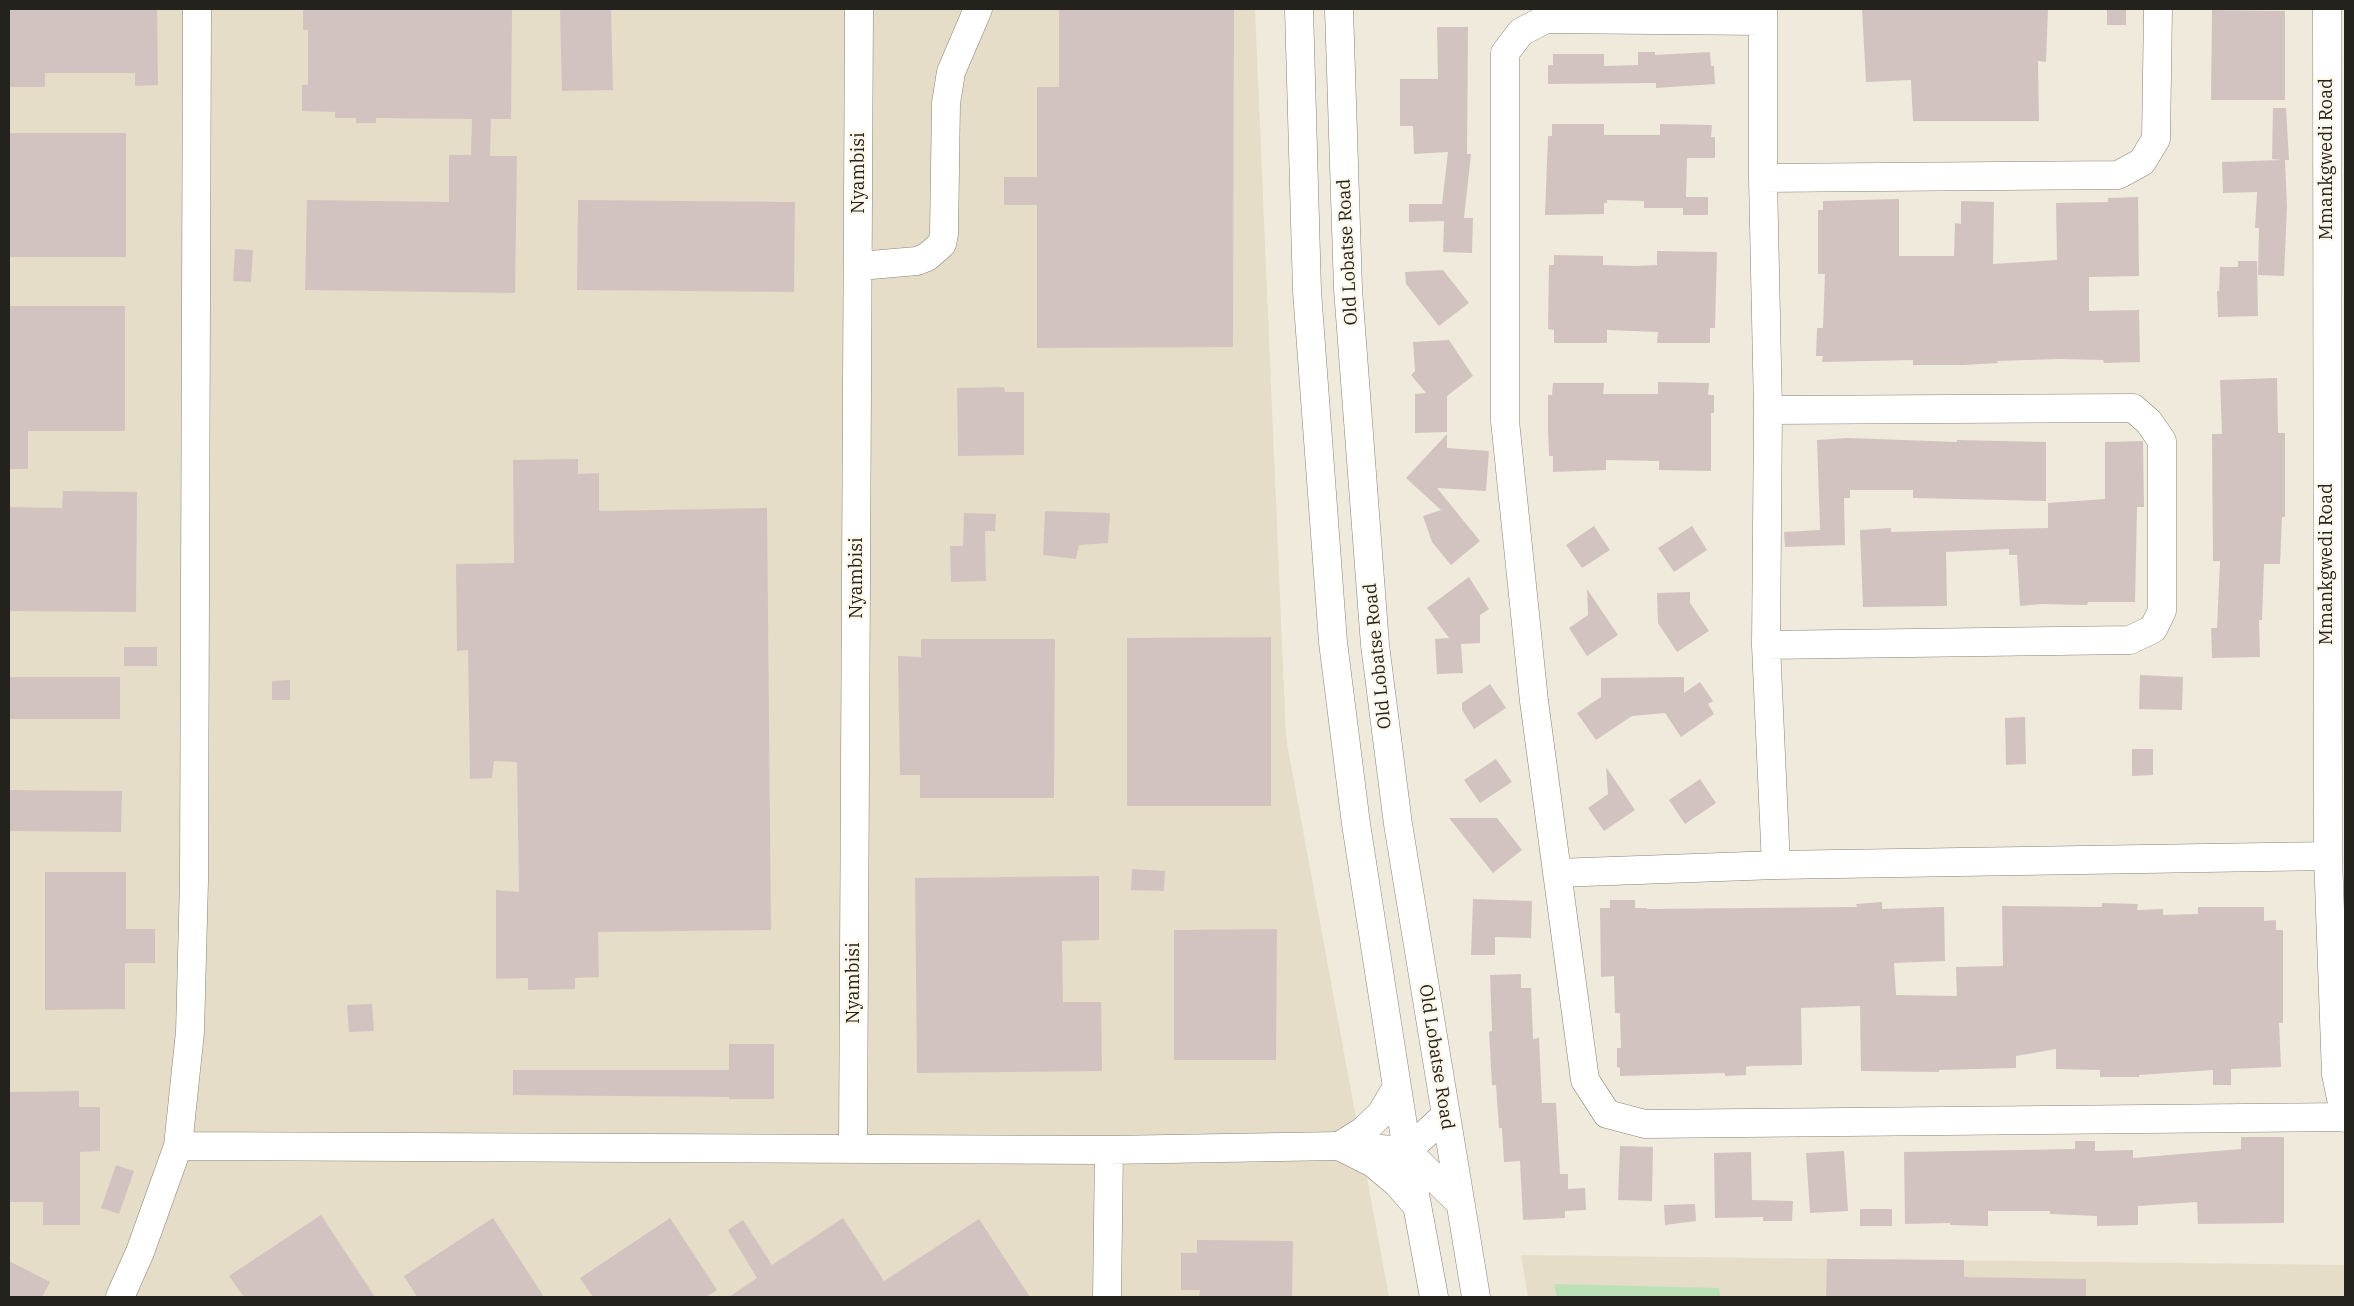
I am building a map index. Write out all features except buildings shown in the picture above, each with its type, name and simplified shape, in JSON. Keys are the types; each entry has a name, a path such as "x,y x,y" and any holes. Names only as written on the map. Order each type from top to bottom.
{"street":[{"path":"120,1297 140,1252 178,1146 190,1032 194,881 197,9"},
{"name":"Nyambisi","path":"853,1148 859,9"},
{"path":"858,266 917,261 927,257 942,244 944,234 946,103 951,72 978,9"},
{"path":"1299,9 1306,291 1334,642 1356,824 1407,1151 1434,1297"},
{"name":"Old Lobatse Road","path":"1338,9 1348,289 1375,645 1398,824 1476,1297"},
{"path":"1763,178 2118,175 2142,162 2156,139 2158,9"},
{"name":"Mmankgwedi Road","path":"2327,9 2336,200 2328,856 2336,1074 2345,1118"},
{"path":"1776,865 1766,645 1768,410 1763,178 1763,15 1546,19 1521,32 1505,53 1505,421 1534,701 1584,1080 1606,1114 1645,1124 2345,1118"},
{"path":"1766,645 2130,640 2153,629 2162,611 2162,441 2149,422 2133,408 1768,410"},
{"path":"1557,873 1776,865 2328,856"},
{"path":"1340,1146 1363,1131 1380,1114 1397,1086"},
{"path":"1407,1151 1446,1115"},
{"path":"178,1146 1109,1150 1340,1146 1407,1151 1459,1202"},
{"path":"1340,1146 1373,1163 1397,1182 1417,1206"},
{"path":"1107,1297 1109,1150"}],"shaded area":[{"path":"9,9 1255,9 1286,738 1389,1297 9,1297"},
{"path":"1521,1255 2345,1265 2345,1297 1528,1297"}],"green space":[{"path":"1554,1284 1719,1288 1720,1297 1557,1297"}]}
